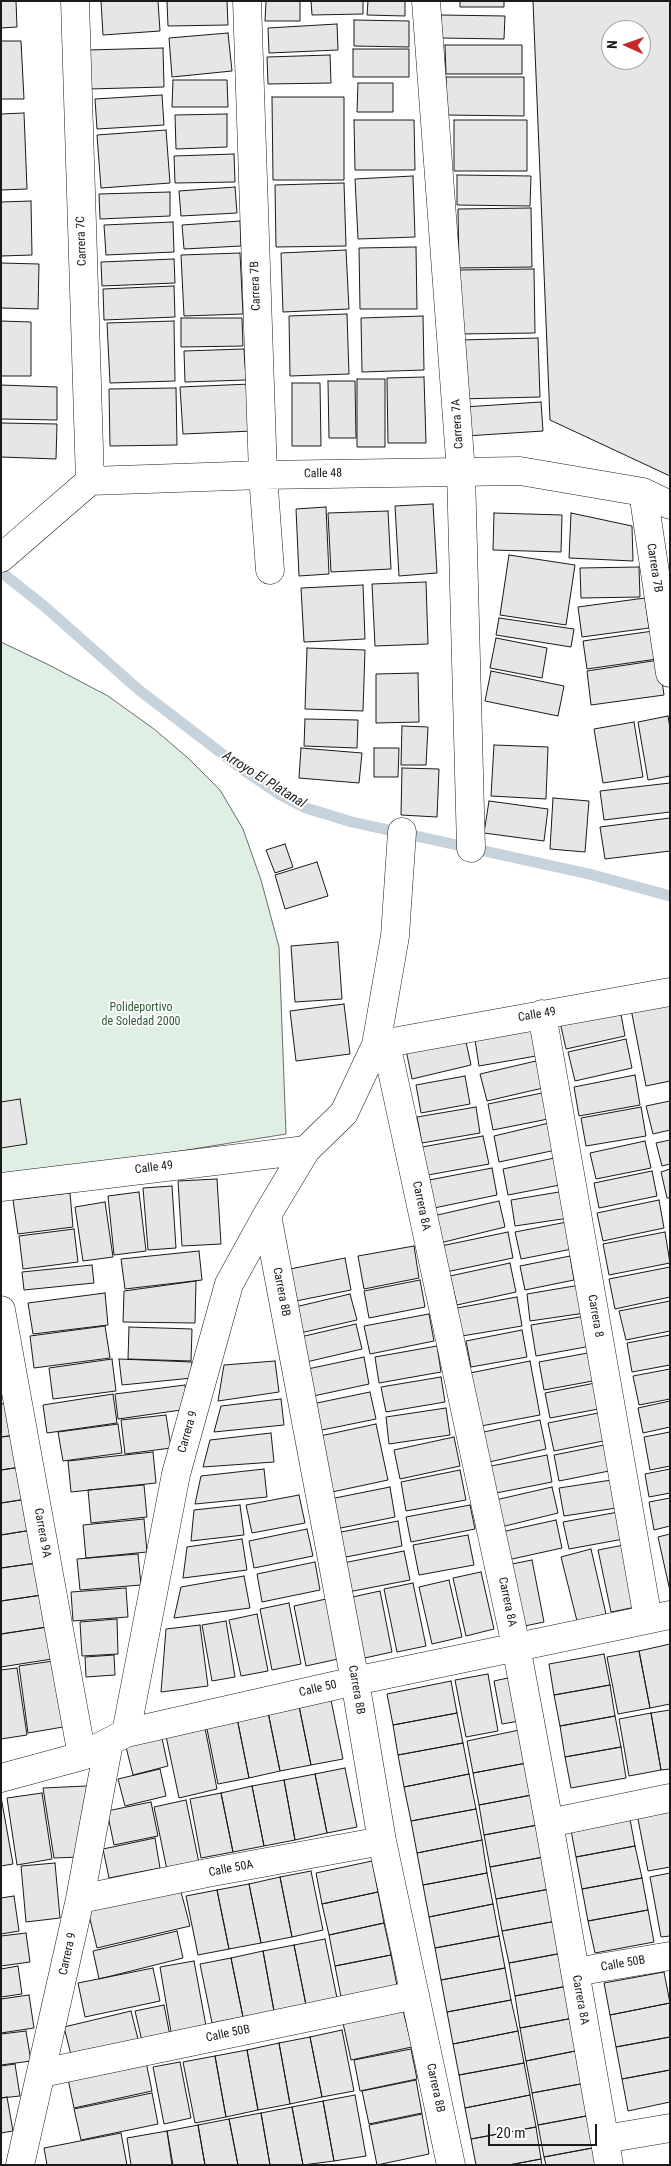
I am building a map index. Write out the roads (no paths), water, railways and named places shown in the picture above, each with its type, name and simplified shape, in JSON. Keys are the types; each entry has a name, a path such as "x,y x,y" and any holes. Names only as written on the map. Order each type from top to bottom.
{"street":[{"name":"Carrera 7C","path":"75,1 90,481"},
{"name":"Carrera 7B","path":"246,1 263,476 270,570"},
{"name":"Carrera 7A","path":"426,1 461,472 471,848"},
{"name":"Calle 48","path":"90,481 520,472 643,492 670,505"},
{"path":"5,551 90,481"},
{"name":"Carrera 7B","path":"643,492 670,673"},
{"path":"381,1044 395,936 402,832"},
{"name":"Calle 49","path":"381,1044 670,992"},
{"name":"Carrera 8","path":"542,1014 659,1617"},
{"name":"Carrera 9","path":"20,2165 176,1474 229,1284 306,1150 344,1112 381,1044"},
{"name":"Carrera 8A","path":"381,1044 516,1646 607,2152"},
{"name":"Calle 49","path":"1,1187 306,1150"},
{"name":"Carrera 8B","path":"267,1215 355,1681 382,1840 414,1995 445,2163"},
{"name":"Carrera 9A","path":"1,1310 82,1756"},
{"name":"Calle 50","path":"1,1778 82,1756 118,1737 355,1681 659,1617"},
{"path":"549,1823 670,1798"},
{"name":"Calle 50A","path":"80,1899 382,1840"},
{"name":"Calle 50B","path":"575,1972 670,1956"},
{"name":"Calle 50B","path":"42,2073 414,1995"},
{"path":"607,2152 670,2128"}],"waterway":[{"name":"Arroyo El Platanal","path":"1,572 44,606 139,690 242,769 279,794 306,808 352,822 589,874 670,896"}],"park label":[{"name":"Polideportivo de Soledad 2000","path":"141,1015"}]}
